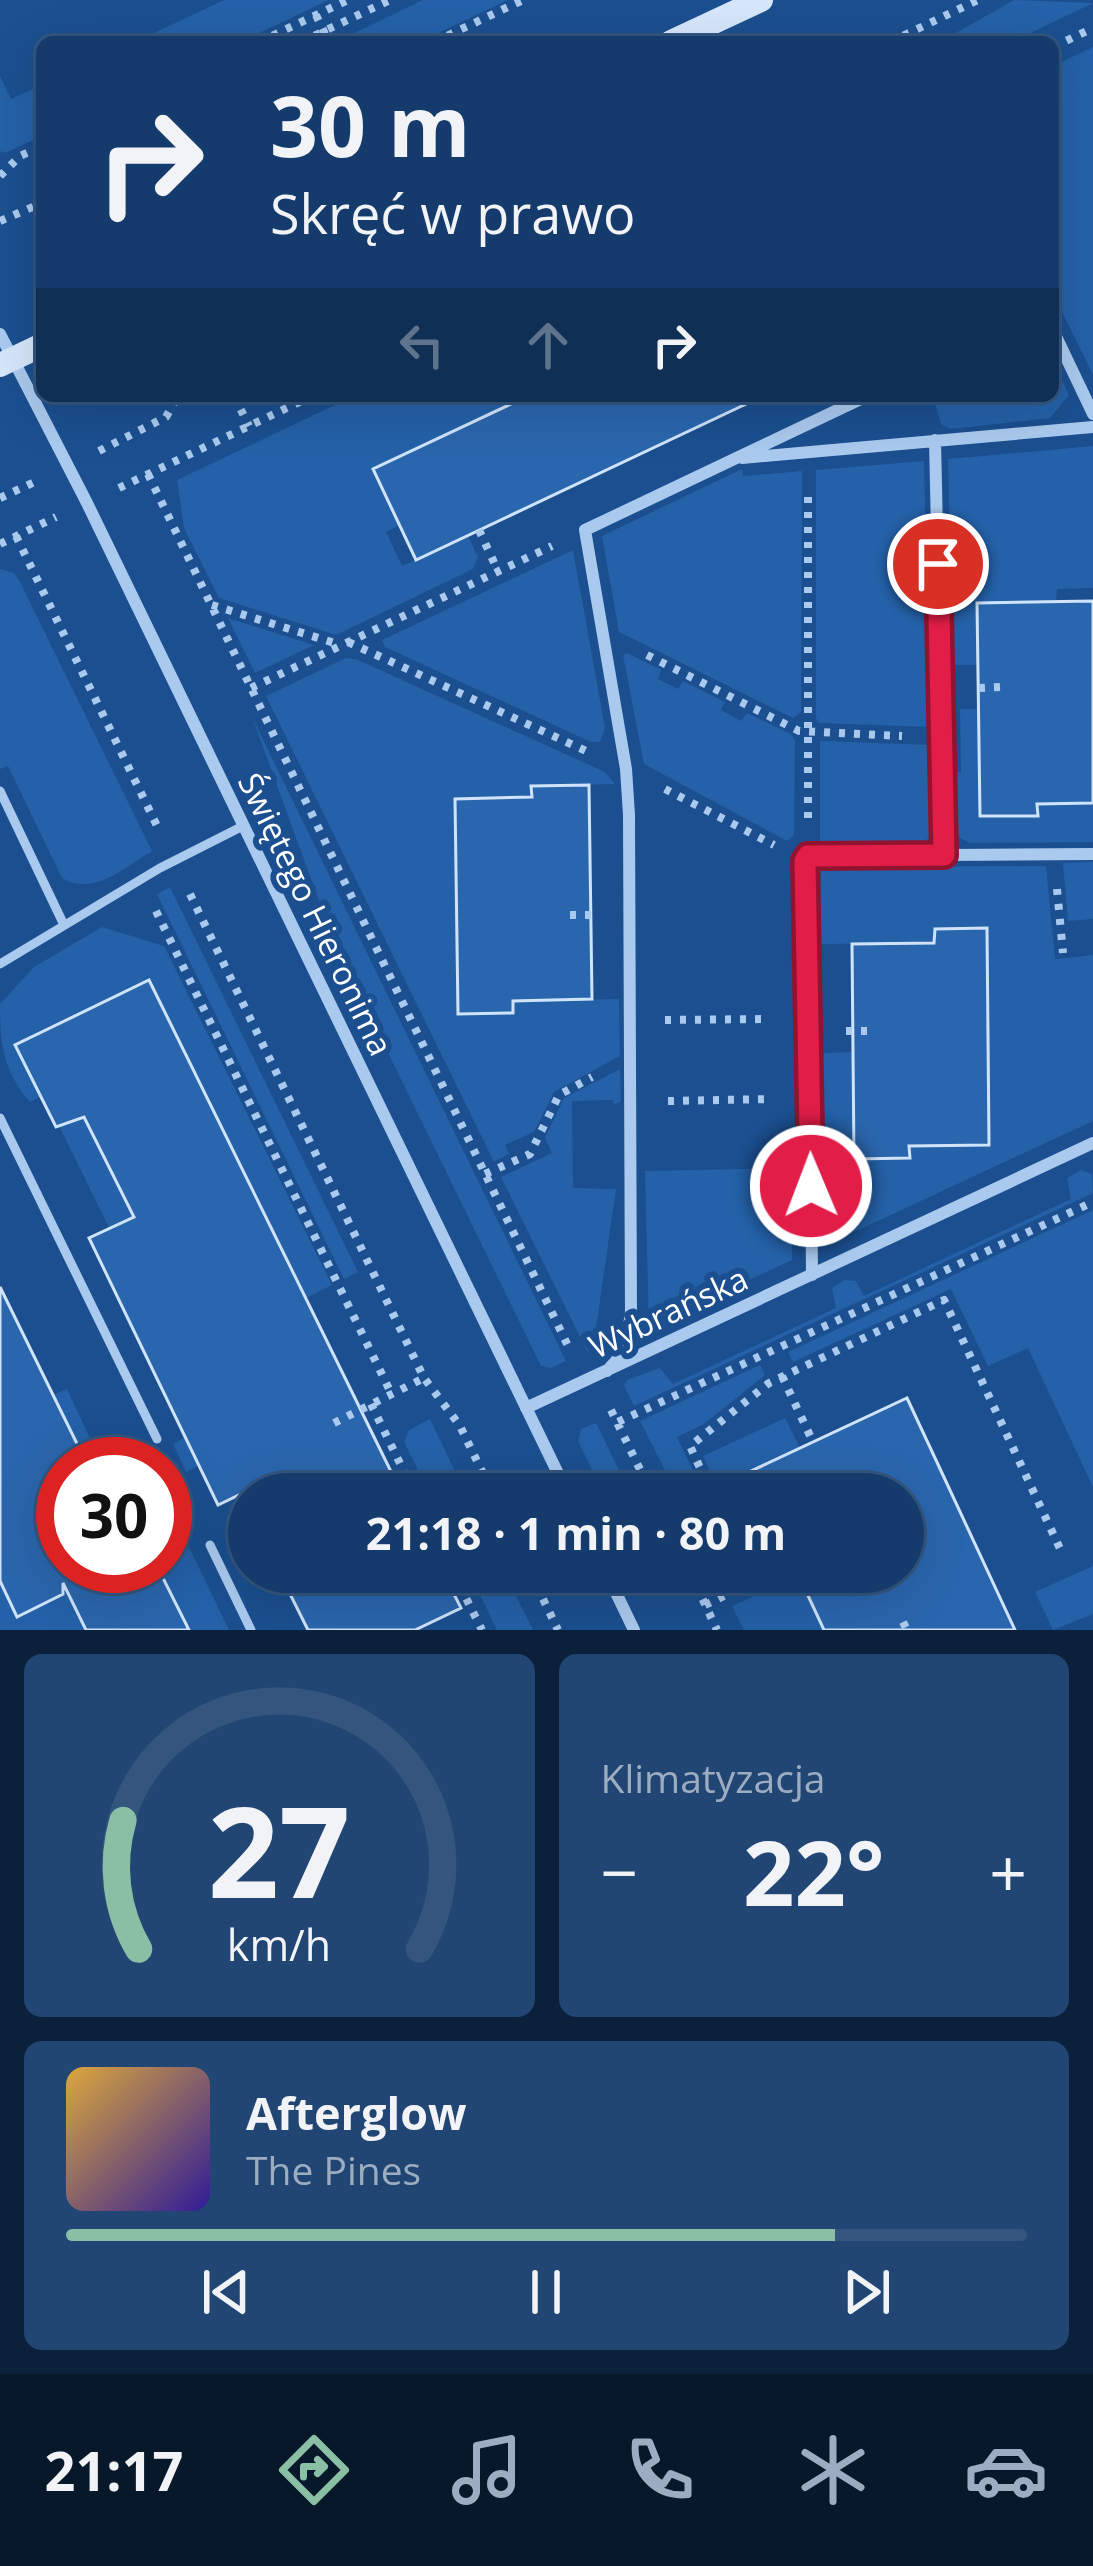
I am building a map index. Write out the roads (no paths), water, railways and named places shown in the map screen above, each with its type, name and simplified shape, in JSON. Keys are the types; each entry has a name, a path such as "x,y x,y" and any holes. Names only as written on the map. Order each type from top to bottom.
{"main road":[{"path":"684,36 760,0"},
{"path":"6,362 36,348"}],"street":[{"name":"Świętego Hieronima","path":"0,334 6,362 87,502 558,1473"},
{"path":"1059,342 1092,408"},
{"path":"607,1371 622,1354 632,1315 626,770 586,530 854,402"},
{"path":"733,459 1093,427"},
{"path":"935,440 944,855"},
{"path":"812,1275 806,858 1093,854"},
{"name":"Wybrańska","path":"526,1408 1093,1143"},
{"path":"616,1593 634,1630"}],"lane":[{"path":"0,791 64,926"},
{"path":"0,964 174,860 243,826"},
{"path":"0,1118 158,1437"},
{"path":"209,1545 251,1630"}]}
